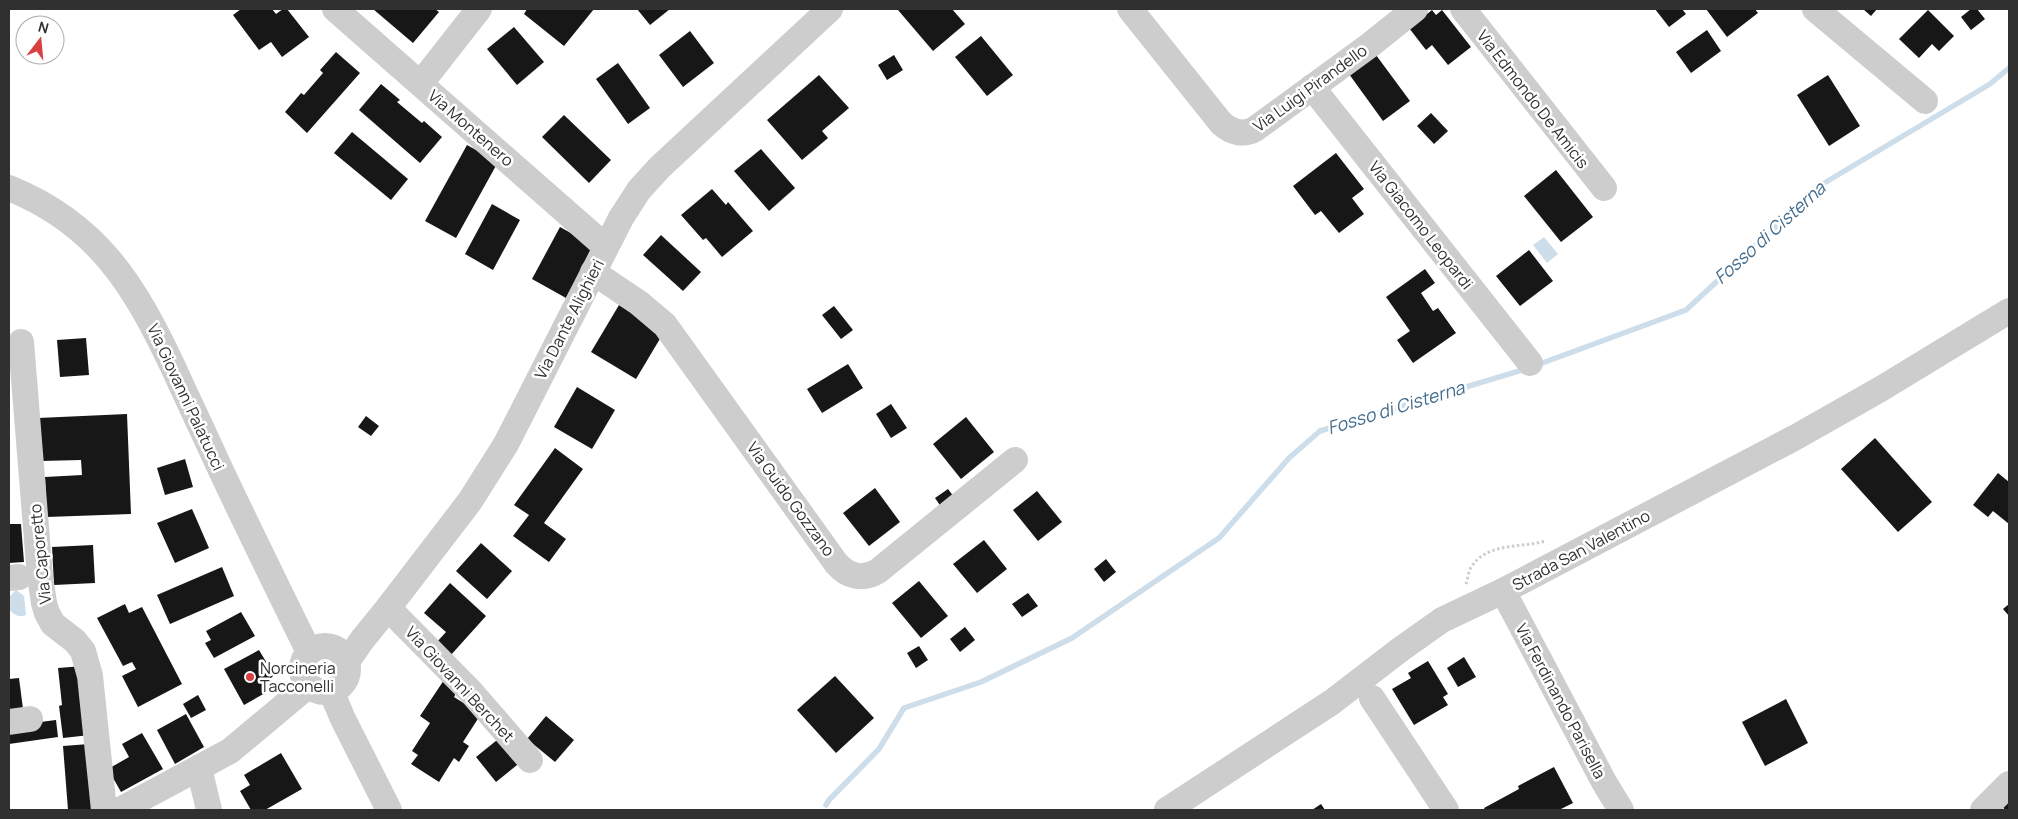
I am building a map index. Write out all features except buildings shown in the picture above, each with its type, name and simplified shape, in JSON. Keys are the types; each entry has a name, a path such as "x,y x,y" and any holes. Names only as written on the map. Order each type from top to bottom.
{"street":[{"name":"Via Montenero","path":"335,9 606,247"},
{"path":"421,84 479,9"},
{"name":"Via Dante Alighieri","path":"120,810 230,751 320,688 343,683 348,670 347,662 362,640 470,501 492,469 626,210 653,174 830,9"},
{"name":"Via Luigi Pirandello","path":"1130,9 1222,123 1231,130 1241,133 1251,131 1415,9"},
{"name":"Via Edmondo De Amicis","path":"1463,9 1604,188"},
{"path":"1815,9 1925,101"},
{"name":"Via Giacomo Leopardi","path":"1312,87 1530,363"},
{"name":"Via Giovanni Palatucci","path":"9,188 52,209 77,227 104,253 130,286 159,338 309,652"},
{"name":"Via Guido Gozzano","path":"594,272 639,303 669,330 840,568 850,574 868,577 878,572 1015,460"},
{"name":"Strada San Valentino","path":"1167,810 1332,702 1428,629 1804,433 2009,311"},
{"name":"Via Caporetto","path":"21,342 40,577 49,617 53,624 75,641 83,651 87,661 104,810"},
{"name":"Via Ferdinando Parisella","path":"1503,591 1604,782 1621,810"},
{"name":"Via Giovanni Berchet","path":"388,608 471,692 530,760"},
{"path":"347,662 343,655 331,647 323,646 309,652 305,658 302,672 320,688 343,719 389,810"},
{"path":"1372,698 1446,810"},
{"path":"199,768 209,810"},
{"path":"1983,810 2009,784"}],"water":[{"path":"1544,237 1558,254 1547,263 1533,245"},
{"path":"16,590 24,596 26,615 17,615 9,609 9,597"}],"waterway":[{"name":"Fosso di Cisterna","path":"1537,365 1686,310 1821,185 1990,84 2009,68"},
{"name":"Fosso di Cisterna","path":"826,805 879,749 904,708 981,682 1072,638 1219,538 1289,458 1320,431 1526,369"}],"place":[{"name":"Norcineria Tacconelli","path":"250,677"}]}
